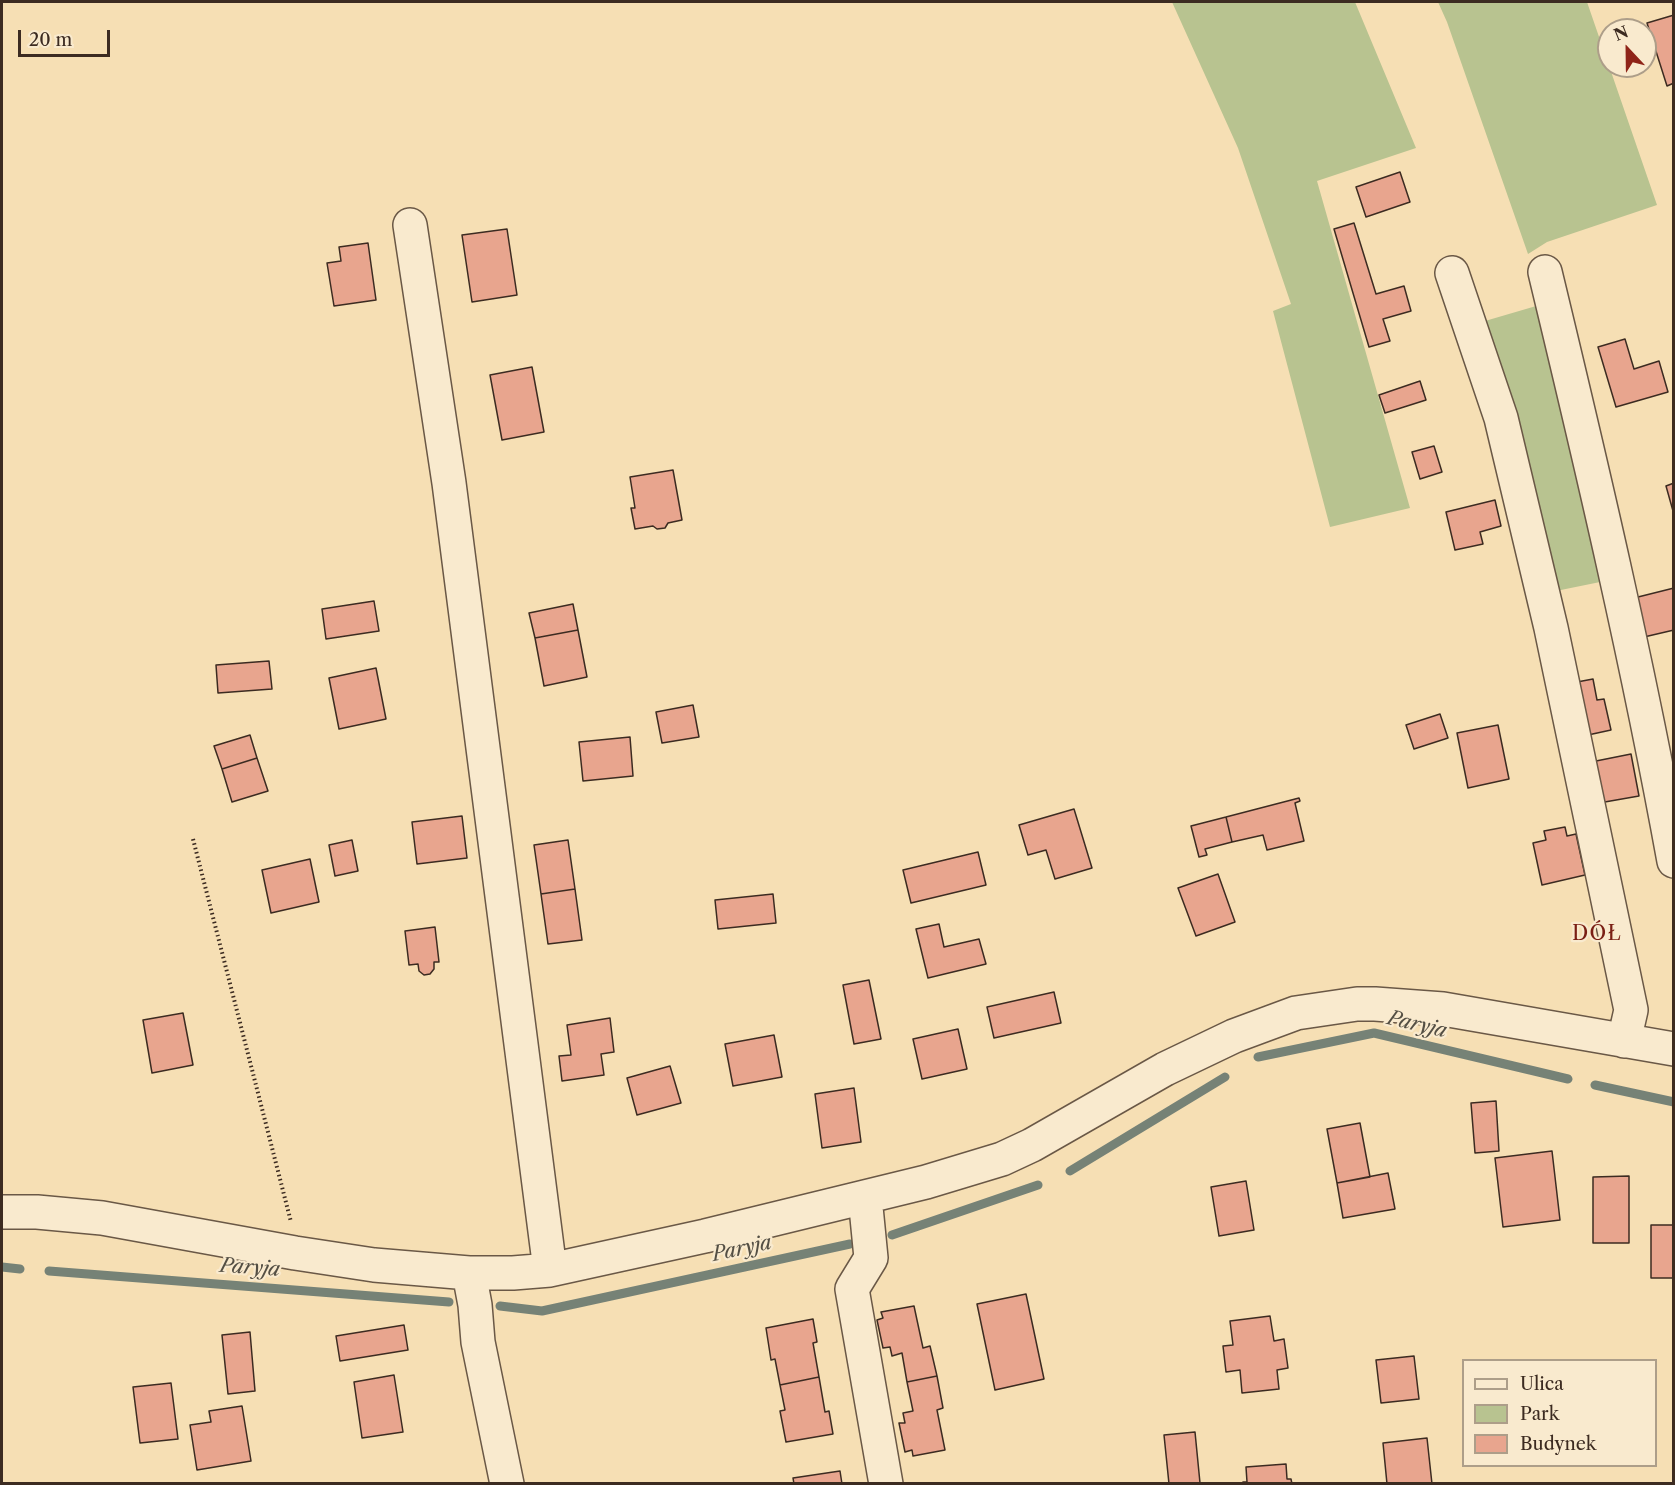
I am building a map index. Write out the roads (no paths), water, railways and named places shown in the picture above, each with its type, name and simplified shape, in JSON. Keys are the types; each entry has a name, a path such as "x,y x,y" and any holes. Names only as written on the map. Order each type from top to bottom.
{"street":[{"path":"410,225 449,483 550,1270"},
{"path":"1545,272 1645,711 1674,861"},
{"path":"1452,273 1501,418 1551,628 1631,1010 1624,1041"},
{"path":"2,1212 37,1212 102,1218 374,1265 469,1273 550,1270 705,1236 865,1197 926,1182 1002,1159 1174,1065 1234,1036 1296,1013 1357,1004 1443,1009 1674,1049"},
{"path":"865,1197 871,1258 852,1289 886,1484"},
{"path":"469,1273 475,1305 478,1342 507,1484"}],"waterway":[{"name":"Paryja","path":"1258,1057 1374,1033 1568,1079"},
{"name":"Paryja","path":"1070,1171 1225,1077"},
{"name":"Paryja","path":"1595,1085 1674,1102"},
{"name":"Paryja","path":"892,1235 1038,1185"},
{"name":"Paryja","path":"500,1306 542,1311 850,1244"},
{"name":"Paryja","path":"2,1267 20,1269"},
{"name":"Paryja","path":"49,1271 449,1302"}],"district":[{"name":"DÓŁ","path":"1597,934"}]}
